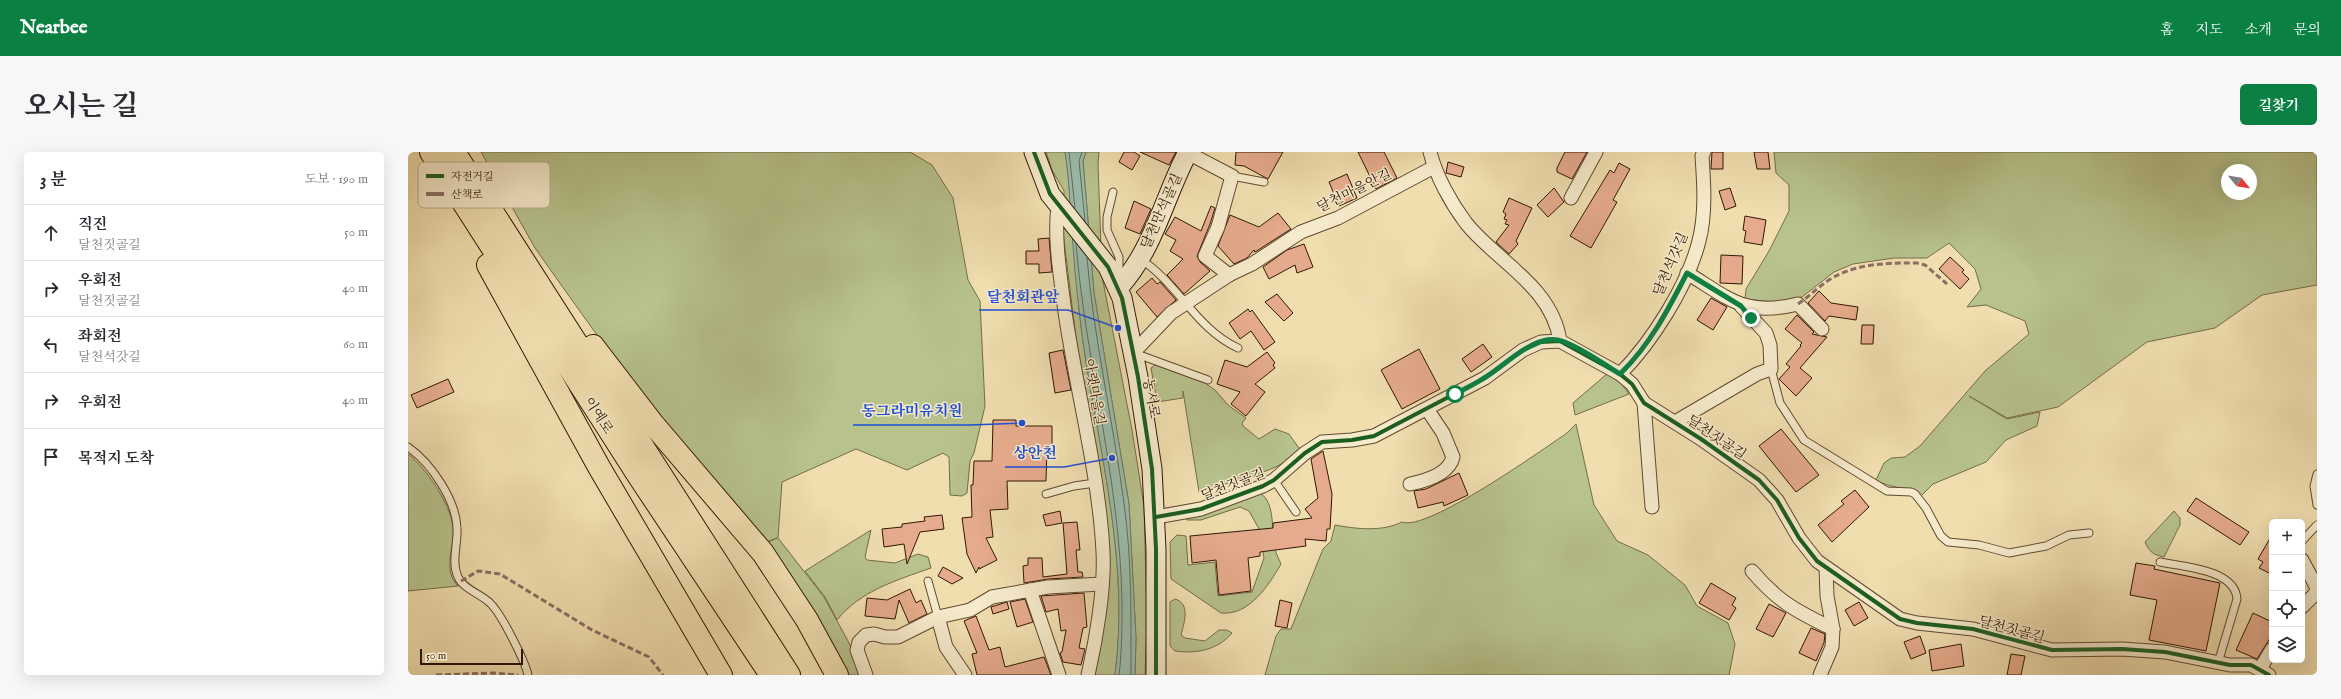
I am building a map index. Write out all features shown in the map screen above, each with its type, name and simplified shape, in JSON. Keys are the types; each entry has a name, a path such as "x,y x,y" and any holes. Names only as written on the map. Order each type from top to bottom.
{"highway":[{"name":"이예로","path":"440,154 447,162"},
{"path":"465,208 505,297 599,467 721,675"},
{"name":"이예로","path":"473,208 640,478 771,675"},
{"name":"이예로","path":"486,208 500,224 789,675"},
{"path":"500,224 654,424 763,553 807,620 837,675"}],"street":[{"name":"농서로","path":"1034,152 1044,182 1060,208 1102,259 1119,287 1133,353 1149,448 1156,517 1156,675"},
{"path":"1430,152 1434,167 1466,222 1519,272 1541,298 1550,313 1560,341"},
{"path":"1571,198 1596,152"},
{"name":"달천석갓길","path":"1620,374 1643,349 1655,332 1687,273 1700,241 1704,197 1702,156 1704,152"},
{"path":"1188,153 1232,176 1218,227 1205,256 1229,275"},
{"name":"달천만석골길","path":"1119,287 1140,258 1154,232 1175,176 1188,153"},
{"name":"달천마을안길","path":"1133,353 1171,313 1229,275 1252,264 1301,232 1338,218 1434,167"},
{"name":"아랫마을길","path":"1060,208 1057,232 1063,298 1095,483 1103,552 1102,584 1088,675"},
{"path":"1675,422 1757,374 1771,369 1770,345 1766,333 1741,306 1687,273"},
{"path":"1741,306 1761,309 1798,304 1822,329"},
{"name":"달천짓골길","path":"1156,517 1201,509 1274,480 1305,453 1322,442 1352,440 1374,436 1485,378 1523,350 1541,342 1560,341 1620,374 1632,384 1644,403 1675,422 1759,480 1776,500 1807,550 1826,568 1892,615 1908,622 1961,627 2052,650 2136,649 2165,652 2218,662 2251,665 2265,672"},
{"path":"1644,403 1652,507"},
{"path":"1410,484 1433,477 1450,463 1453,457 1443,433 1427,409"},
{"path":"2305,566 2317,588 2315,594 2305,604"},
{"path":"1820,675 1832,647 1832,630 1827,596 1826,568"},
{"path":"1752,571 1769,591 1784,603 1832,630"},
{"path":"866,675 857,650 861,638 874,634 898,637 938,617 970,610 992,596 1081,584 1102,584"},
{"path":"1030,590 1059,675"},
{"path":"938,617 946,647 965,675"},
{"path":"2265,672 2269,659"}],"lane":[{"path":"1232,176 1264,182"},
{"path":"1113,192 1106,226 1119,257 1119,287"},
{"path":"1140,258 1156,271 1202,322 1229,344 1238,348"},
{"path":"1133,353 1208,380"},
{"path":"1771,369 1780,403 1804,440 1886,491 1911,492 1915,494 1926,508 1941,536 1948,542 1979,545 2009,553 2046,546 2069,535 2089,533"},
{"path":"408,447 427,465 452,505 457,528 455,560 457,576 461,581 484,597 497,610 525,663 528,675"},
{"path":"2317,474 2314,486 2317,505"},
{"path":"1274,480 1296,512"},
{"path":"1046,494 1074,486 1095,483"},
{"path":"2305,538 2317,525"},
{"path":"2160,562 2212,572 2224,579 2235,589 2237,599 2218,662"},
{"path":"928,581 938,617"}],"green space":[{"path":"481,152 910,152 932,165 953,198 968,280 980,301 985,406 974,453 970,461 967,493 962,496 950,495 949,457 943,453 907,470 856,449 782,482 778,538 824,597 848,641 863,675 847,675 764,544 777,538 764,543 633,385 535,248 512,208 550,208 550,162 487,162"},
{"path":"1046,152 1065,152 1067,164 1083,342 1111,507 1116,549 1119,591 1119,633 1115,675 1093,675 1106,583 1063,232 1064,191 1052,170"},
{"path":"1086,152 1099,152 1098,164 1102,276 1132,430 1144,506 1147,622 1145,675 1135,675 1136,638 1129,504 1094,293 1083,161"},
{"path":"1774,152 2317,152 2317,285 2262,295 2215,328 2147,342 2058,407 2007,418 1969,396 2007,419 2040,412 2037,426 2006,440 1986,462 1933,484 1921,496 1876,480 1884,463 1891,458 1905,457 1920,446 1985,371 2029,334 2025,321 1986,305 1967,307 1981,289 1975,269 1949,243 1927,258 1894,258 1853,264 1834,272 1802,297 1784,303 1745,299 1746,289 1769,251 1789,211 1789,185 1776,173"},
{"path":"1155,365 1205,383 1215,390 1228,405 1246,418 1242,423 1243,426 1259,439 1275,429 1289,434 1301,451 1272,469 1210,490 1199,492 1183,391 1183,398 1157,402 1151,368"},
{"path":"1608,373 1621,383 1629,394 1575,415 1573,403"},
{"path":"1576,424 1594,505 1617,541 1648,555 1685,585 1697,606 1728,623 1735,644 1729,675 1265,675 1276,636 1281,629 1291,629 1323,549 1331,541 1335,525 1369,529 1386,527 1402,522 1415,522 1435,515 1484,488 1567,433"},
{"path":"408,454 429,477 447,507 453,527 450,558 451,573 453,580 458,586 408,591"},
{"path":"1260,493 1269,504 1275,549 1281,564 1257,598 1240,610 1231,613 1221,613 1171,579 1170,542 1177,535 1186,536 1188,565 1215,562 1218,596 1252,592 1264,558 1259,529 1249,511 1240,507 1201,520 1187,520 1184,516"},
{"path":"2174,511 2180,518 2180,525 2164,557 2157,555 2150,551 2145,542"},
{"path":"871,530 865,557 867,560 895,563 918,554 928,557 931,568 892,582 868,594 846,610 837,620 825,597 805,571"},
{"path":"1175,599 1180,601 1185,609 1185,620 1181,635 1185,638 1205,641 1219,630 1227,630 1232,633 1220,643 1206,650 1191,652 1175,651 1170,646 1170,602"}],"water":[{"path":"1065,152 1086,152 1083,161 1094,293 1129,504 1136,638 1135,675 1115,675 1119,633 1119,591 1116,549 1111,507 1083,342"}],"building":[{"path":"1124,152 1134,152 1140,156 1132,170 1119,162"},
{"path":"1140,152 1176,152 1169,165"},
{"path":"1236,152 1283,152 1268,179 1244,166 1235,165"},
{"path":"1358,152 1384,152 1397,178 1376,189"},
{"path":"1565,152 1587,152 1572,179 1557,172 1557,168"},
{"path":"1712,152 1723,152 1723,169 1711,169"},
{"path":"1754,152 1768,152 1770,169 1757,169"},
{"path":"1448,162 1464,167 1461,177 1446,173"},
{"path":"1619,163 1630,169 1613,200 1617,202 1591,248 1570,236 1610,170 1614,173"},
{"path":"1347,174 1357,198 1339,206 1329,182"},
{"path":"1554,188 1564,202 1548,217 1537,205"},
{"path":"1730,188 1736,206 1725,210 1719,191"},
{"path":"1509,198 1532,208 1516,241 1518,244 1509,254 1496,242 1509,225 1505,224 1507,220 1504,219 1506,214 1503,212"},
{"path":"1134,201 1151,209 1140,234 1125,228"},
{"path":"1211,206 1215,208 1197,256 1200,262 1210,271 1184,294 1167,275 1183,259 1170,251 1176,240 1165,234 1175,217 1201,231"},
{"path":"1278,213 1291,229 1255,252 1254,250 1247,258 1234,264 1218,246 1230,215 1259,227"},
{"path":"1745,216 1766,220 1762,245 1744,242 1746,231 1743,230"},
{"path":"1049,238 1052,272 1039,273 1039,264 1026,264 1026,251 1039,251 1038,239"},
{"path":"1304,244 1313,267 1297,273 1295,265 1269,279 1263,267 1287,250"},
{"path":"1721,255 1743,256 1742,284 1720,283"},
{"path":"1950,257 1964,270 1962,272 1969,279 1960,289 1939,269"},
{"path":"1152,278 1157,284 1160,282 1176,300 1157,317 1136,292"},
{"path":"1819,291 1831,303 1858,307 1856,320 1829,316 1825,321 1808,303"},
{"path":"1277,294 1293,313 1284,321 1265,302"},
{"path":"1711,298 1727,307 1713,330 1697,320"},
{"path":"1248,309 1250,312 1252,310 1275,342 1264,350 1251,331 1240,339 1229,323"},
{"path":"1797,315 1814,332 1812,334 1827,337 1800,368 1812,378 1796,396 1779,379 1790,367 1786,364 1802,343 1785,329"},
{"path":"1862,325 1874,325 1873,344 1861,344"},
{"path":"1483,344 1492,357 1471,372 1462,359"},
{"path":"1419,349 1440,389 1402,409 1381,370"},
{"path":"1063,350 1071,390 1055,393 1049,353"},
{"path":"1267,352 1275,363 1273,365 1275,368 1255,384 1265,392 1246,416 1231,404 1240,392 1217,384 1225,360 1247,367"},
{"path":"448,379 454,392 417,408 411,395"},
{"path":"993,420 1016,420 1016,426 1052,426 1052,448 1047,448 1046,481 1007,481 1008,509 990,510 993,537 986,538 997,560 979,569 979,567 976,573 967,554 962,518 972,517 971,485 973,485 974,461 992,461"},
{"path":"1781,429 1819,475 1796,492 1759,446"},
{"path":"1323,451 1332,494 1330,529 1327,529 1326,541 1305,539 1306,546 1260,552 1260,556 1248,558 1251,591 1219,595 1216,560 1192,563 1190,536 1273,528 1273,523 1312,518 1305,509 1318,498 1311,459"},
{"path":"1459,473 1468,495 1444,506 1443,502 1418,508 1414,491 1426,489"},
{"path":"1855,490 1869,507 1832,542 1818,525 1844,504 1841,501"},
{"path":"2196,498 2249,532 2240,545 2187,511"},
{"path":"1060,511 1062,523 1046,526 1043,515"},
{"path":"942,515 944,529 920,532 907,564 904,544 884,547 882,529 902,527 902,524 925,521 924,517"},
{"path":"1077,522 1080,550 1076,550 1078,572 1082,572 1083,577 1048,579 1024,583 1023,566 1028,565 1028,558 1042,558 1043,577 1067,574 1063,523"},
{"path":"2269,540 2269,573 2259,568 2263,562 2258,559"},
{"path":"2136,563 2155,566 2154,569 2220,583 2206,651 2149,640 2157,600 2130,595"},
{"path":"943,567 963,578 952,584 938,576"},
{"path":"1711,583 1736,598 1732,605 1736,608 1729,620 1699,603"},
{"path":"910,589 916,603 921,600 927,614 909,623 899,600 895,619 865,616 867,598 887,600"},
{"path":"1084,593 1087,627 1083,628 1079,648 1085,649 1081,665 1063,662 1060,653 1062,652 1066,630 1061,631 1058,609 1046,612 1041,596"},
{"path":"1025,599 1033,622 1017,627 1010,602"},
{"path":"1280,600 1292,603 1287,628 1275,626"},
{"path":"1007,602 1009,609 993,614 991,607"},
{"path":"1859,602 1868,618 1854,626 1845,610"},
{"path":"1769,604 1786,613 1773,637 1756,629"},
{"path":"2253,613 2269,621 2269,640 2257,659 2236,650"},
{"path":"976,616 989,650 1000,647 1005,667 1044,657 1051,675 977,675 972,654 977,653 964,621"},
{"path":"1811,628 1825,634 1824,643 1816,661 1799,653"},
{"path":"1920,636 1926,653 1911,659 1904,642"},
{"path":"1961,644 1964,666 1932,671 1929,650"},
{"path":"2011,654 2025,656 2021,675 2007,675"}],"marked path":[{"path":"1798,304 1832,278 1853,269 1874,265 1895,263 1917,263 1925,265 1947,284"},
{"path":"461,581 478,571 500,574 592,630 649,657 663,675"},
{"path":"436,675 494,673 518,675"}],"cycle path":[{"path":"1034,152 1050,194 1108,267 1122,298 1138,377 1152,469 1156,549 1156,675"},
{"path":"1156,517 1201,509 1263,486 1274,480 1305,453 1322,442 1352,440 1374,436 1485,378 1523,350 1541,342 1560,341 1620,374 1632,384 1644,403 1701,439 1759,480 1777,500 1799,538 1817,561 1900,619 1917,623 1973,629 2052,650 2122,649 2165,652 2230,665 2251,665 2269,675"}],"place":[{"name":"달천회관앞","path":"1118,328"},
{"name":"동그라미유치원","path":"1022,423"},
{"name":"상안천","path":"1112,458"}],"route":[{"path":"1455,394 1485,378 1523,350 1541,342 1551,340 1560,341 1575,347 1620,374 1643,349 1655,332 1687,273 1741,306 1751,318"}]}
